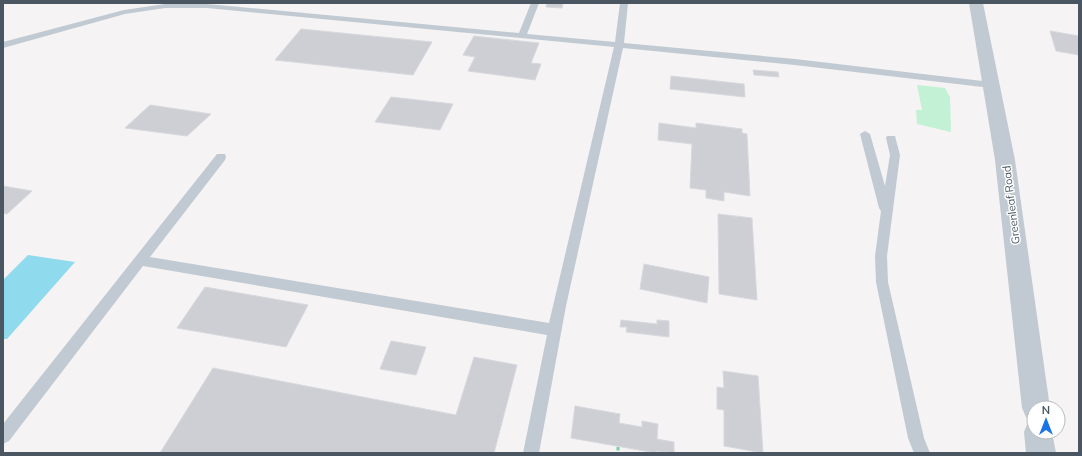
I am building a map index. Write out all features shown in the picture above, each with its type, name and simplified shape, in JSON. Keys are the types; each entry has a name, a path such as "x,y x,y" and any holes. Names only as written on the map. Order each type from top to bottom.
{"street":[{"name":"Greenleaf Road","path":"976,3 1005,160 1035,400"},
{"path":"1039,440 1041,453"}],"lane":[{"path":"522,36 535,3"},
{"path":"531,453 555,330 619,45 624,3"},
{"path":"3,45 124,12 165,6 207,6 795,62 991,85"},
{"path":"865,134 887,216"},
{"path":"891,138 895,155 881,256 882,282 916,438 922,453"},
{"path":"3,436 221,158"},
{"path":"140,260 555,330"}],"path":[{"path":"618,447 618,453"}],"green space":[{"path":"917,85 945,88 950,97 951,132 917,124 916,110 922,110"}],"water":[{"path":"28,255 75,262 7,339 3,339 3,280"}],"building":[{"path":"547,3 563,3 562,8 546,7"},
{"path":"301,29 432,42 413,75 275,60"},
{"path":"1050,31 1079,36 1079,55 1056,51"},
{"path":"474,36 539,43 531,63 541,64 535,80 468,71 475,57 463,55"},
{"path":"753,70 778,72 779,77 754,75"},
{"path":"671,76 744,84 745,97 670,89"},
{"path":"391,97 453,104 440,130 375,122"},
{"path":"150,105 211,114 187,136 125,128"},
{"path":"659,123 696,128 696,123 742,129 742,133 747,134 750,196 724,192 724,201 706,198 706,190 690,188 692,144 658,140"},
{"path":"3,186 32,191 7,214 3,213"},
{"path":"718,214 752,218 757,300 719,294"},
{"path":"644,264 709,277 707,303 640,289"},
{"path":"205,287 308,305 286,347 177,328"},
{"path":"621,320 657,324 657,320 669,321 669,337 626,332 627,327 620,327"},
{"path":"391,341 426,347 416,375 380,369"},
{"path":"474,357 517,365 494,453 160,453 213,368 456,415"},
{"path":"723,371 758,376 763,453 724,446 724,410 717,409 717,387 724,388"},
{"path":"575,406 620,414 619,423 642,427 642,421 658,424 657,439 674,442 674,453 656,451 656,453 571,438"}]}
